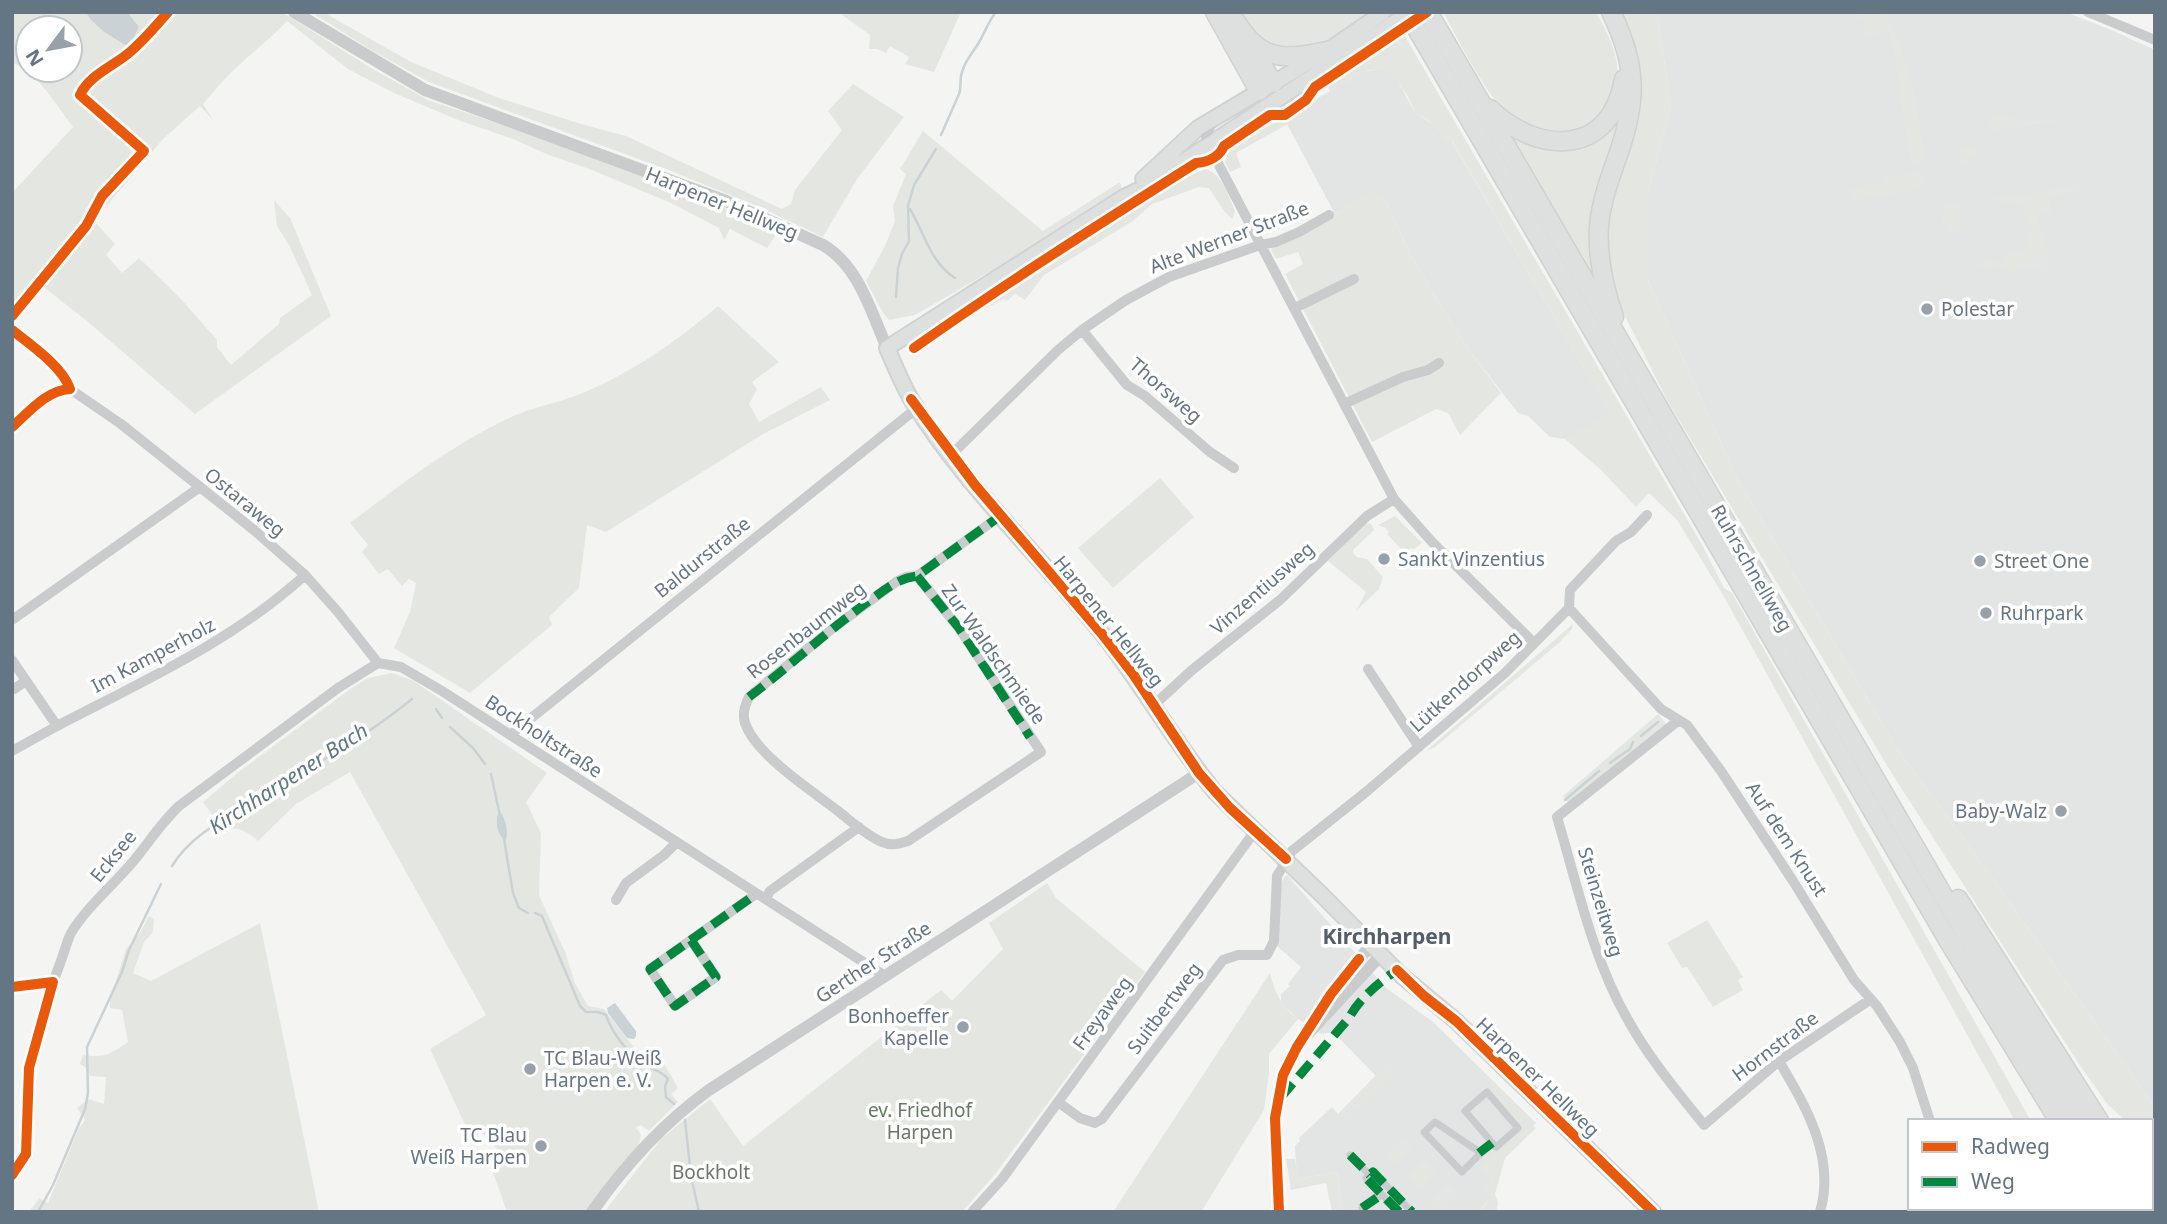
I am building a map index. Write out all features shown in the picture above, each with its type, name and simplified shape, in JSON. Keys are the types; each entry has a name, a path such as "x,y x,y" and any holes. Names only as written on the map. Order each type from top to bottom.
{"highway":[{"path":"1214,12 1272,90"},
{"path":"1230,12 1272,90"},
{"name":"Ruhrschnellweg","path":"1409,12 2010,1042 2058,1119"},
{"name":"Ruhrschnellweg","path":"1428,12 2018,1023 2079,1119"},
{"path":"1470,84 1496,114 1523,132 1550,141 1570,141 1584,137 1608,120 1616,108 1624,76 1616,38 1602,12"},
{"path":"1611,12 1628,51 1632,86 1628,120 1603,203 1599,246 1606,290 1632,362"},
{"path":"1240,30 1254,45 1272,55 1298,57 1327,51"},
{"path":"1861,755 1926,846 2098,1119"},
{"path":"2010,1042 2044,1119"},
{"path":"2074,1083 2105,1119"}],"main road":[{"path":"887,348 1209,146 1272,90 1327,51 1388,18 1409,12"},
{"path":"1124,197 1198,128 1272,90 1388,18"},
{"name":"Harpener Hellweg","path":"887,348 917,408 951,455 1102,635 1154,705 1199,773 1230,808 1653,1212"}],"street":[{"name":"Harpener Hellweg","path":"294,12 425,90 726,201 823,245 836,253 851,272 887,348"},
{"path":"2088,12 2155,40"},
{"path":"1213,119 1206,136 1209,146 1394,499 1433,543 1534,643"},
{"path":"1171,152 1191,142 1209,146"},
{"name":"Alte Werner Straße","path":"951,455 1058,350 1126,300 1169,277 1260,245 1276,242 1329,215"},
{"path":"1295,308 1354,279"},
{"name":"Thorsweg","path":"1082,330 1127,385 1145,396 1210,452 1234,468"},
{"path":"1344,404 1439,363"},
{"name":"Ostaraweg","path":"12,427 50,394 59,389 70,389 121,424 306,576 378,663"},
{"name":"Baldurstraße","path":"510,735 917,408"},
{"path":"12,620 200,487"},
{"name":"Vinzentiusweg","path":"1154,705 1192,670 1280,600 1367,516 1394,499"},
{"name":"Lütkendorpweg","path":"1286,859 1292,851 1419,747 1514,664 1569,608 1570,590 1616,541 1631,532 1647,515"},
{"name":"Rosenbaumweg","path":"1000,516 917,576 896,582 833,628 749,697 745,706 746,724 779,766 859,827 891,845 908,841 1041,752"},
{"name":"Im Kamperholz","path":"12,751 220,640 280,598 306,576"},
{"name":"Zur Waldschmiede","path":"917,576 959,628 1041,752"},
{"name":"Auf dem Knust","path":"1569,608 1661,709 1687,724 1721,771 1854,980 1871,999 1900,1042 1913,1068 1929,1119"},
{"path":"12,660 57,726"},
{"name":"Bockholtstraße","path":"378,663 401,667 442,691 885,976"},
{"name":"Ecksee","path":"12,1175 26,1154 29,1068 53,982 70,936 82,917 134,861 162,822 214,779 338,688 378,663"},
{"path":"1368,669 1419,747"},
{"path":"12,688 26,681"},
{"name":"Steinzeitweg","path":"1679,720 1557,817 1600,959 1627,1020 1648,1053 1704,1125"},
{"name":"Gerther Straße","path":"592,1212 632,1159 682,1109 1199,773"},
{"path":"691,940 716,977 675,1006 650,969 691,940 770,891 859,827"},
{"name":"Freyaweg","path":"972,1212 1002,1179 1255,831"},
{"path":"616,900 626,883 677,842"},
{"name":"Suitbertweg","path":"1058,1102 1080,1118 1094,1123 1102,1119 1223,960 1238,955 1267,955 1274,941 1277,876 1286,859"},
{"path":"1279,1212 1275,1118 1287,1063 1376,950"},
{"path":"12,987 53,982"},
{"name":"Hornstraße","path":"1704,1125 1780,1061 1871,999"},
{"path":"1780,1061 1804,1103 1819,1143 1824,1190 1820,1212"},
{"path":"1487,1092 1518,1128 1496,1147 1492,1143 1465,1111 1487,1092"},
{"path":"1479,1153 1435,1122 1424,1132 1462,1172 1492,1143"},
{"path":"1350,1155 1370,1175"},
{"path":"1398,1212 1367,1178 1373,1172 1412,1212"},
{"path":"1362,1208 1381,1195"}],"shaded area":[{"path":"86,12 127,12 139,27 126,45 98,27"},
{"name":"Ruhrpark","path":"1657,12 2065,12 2155,50 2155,1107 1898,750 1736,476 1648,280 1648,193 1671,106"},
{"path":"1386,70 1395,76 1415,113 1436,126 1448,142 1451,140 1611,415 1565,439 1550,437 1528,416 1518,413 1469,350 1410,253 1385,199 1373,192 1335,214 1287,124 1293,121 1289,115 1361,73"},
{"path":"499,810 506,825 505,841 497,827"},
{"path":"1287,875 1386,988 1432,1021 1536,1123 1480,1167 1493,1181 1491,1197 1481,1209 1483,1212 1343,1212 1337,1172 1297,1179 1295,1146 1300,1141 1299,1138 1332,1107 1338,1114 1376,1076 1333,1032 1321,1034 1298,1019 1281,1003 1281,994 1290,986 1288,984 1301,967 1277,946 1279,890"},
{"path":"615,1003 636,1031 634,1039 627,1038 608,1013 607,1008"}],"green space":[{"path":"12,12 282,12 428,100 560,144 700,196 777,233 767,248 730,229 724,240 719,228 671,203 394,93 348,69 287,21 233,71 203,104 214,121 200,106 163,139 94,221 115,244 106,255 122,273 139,258 180,298 217,340 217,347 231,365 279,324 280,318 312,295 289,245 277,226 274,200 290,218 331,316 195,414 41,285 12,320 12,193 73,127 40,84 84,84 84,14 14,14 14,64"},
{"path":"311,12 323,12 411,62 499,98 626,136 782,209 791,204 795,190 842,130 828,111 853,84 904,117 857,179 823,237 755,205 671,171 429,82"},
{"path":"838,12 961,12 934,72 905,64 909,57 890,46 886,53 869,49 870,35"},
{"path":"1236,12 1371,12 1313,50 1266,46"},
{"path":"1443,12 1596,12 1616,58 1616,93 1607,108 1581,133 1564,136 1538,131 1514,119 1494,98"},
{"path":"1620,12 1657,12 1671,106 1648,193 1648,280 1736,476 1898,750 2155,1107 2155,1144 2153,1119 2124,1119 2108,1105 1894,777 1667,400 1619,304 1605,253 1609,214 1638,67 1632,39"},
{"path":"1858,12 1885,12 1914,89 1925,162 1911,164 1891,32 1866,36 1864,21 1859,19"},
{"path":"1403,33 1701,543 1724,588 1732,593 2030,1119 2014,1119 1723,595 1677,520 1649,493 1636,507 1601,470 1565,439 1610,414 1452,141 1448,142 1434,125 1415,114 1404,91 1386,71 1377,69 1360,74 1330,91 1326,84"},
{"path":"1627,91 1606,173 1599,286 1508,129 1578,145"},
{"path":"1993,113 2027,121 2065,120 1988,131"},
{"path":"1289,115 1293,121 1236,153 1241,167 1230,172 1225,162 1230,146"},
{"path":"923,131 1043,231 1120,182 1122,190 1041,242 915,315 889,320 866,281 895,221 893,206 906,174 900,169"},
{"path":"1964,145 1976,148 1977,153 1965,163 1958,164 1959,151"},
{"path":"1206,169 1224,186 1235,211 1232,219 1209,188 1199,187 1152,204 1133,221 1044,275 1025,300 1015,294 1007,301 1004,299 967,318 965,315 1172,182"},
{"path":"1914,173 1928,180 1917,190 1853,200 1851,188 1882,183 1882,178"},
{"path":"2081,182 2081,191 2049,196 2052,213 2038,215 2040,229 2031,226 2027,217 2022,217 2026,214 2022,203 1987,200 2071,187"},
{"path":"1374,191 1385,199 1410,253 1441,306 1501,393 1460,435 1448,413 1436,409 1372,442 1285,274 1303,264 1298,252 1276,259 1271,249"},
{"path":"1947,203 1960,206 1962,226 1950,235 1941,219"},
{"path":"2031,229 2043,233 2049,261 2044,265 2046,269 2025,267 2009,274 1998,265 1981,268 1977,266 1990,258 2001,263 2004,255 2024,249"},
{"path":"718,306 779,362 752,382 757,389 749,404 759,422 821,387 830,400 765,433 606,532 587,525 579,588 549,617 552,625 470,693 394,648 410,612 416,583 409,579 402,586 388,569 379,574 362,552 368,545 350,523 465,441 515,415 578,395 616,377 669,344"},
{"path":"1160,478 1194,517 1113,588 1078,548"},
{"path":"1395,516 1422,543 1414,549 1410,548 1408,554 1387,534 1389,533 1386,528 1378,525"},
{"path":"1365,523 1371,524 1374,530 1353,553 1357,557 1367,559 1383,577 1379,589 1356,611 1366,592 1328,561"},
{"path":"1573,624 1572,629 1559,643 1435,747 1426,751"},
{"path":"392,673 414,681 547,773 526,802 541,833 539,895 565,952 575,983 588,1006 604,1009 646,1063 660,1057 678,1088 671,1094 678,1102 649,1131 641,1125 636,1127 641,1135 639,1145 589,1212 507,1212 491,1167 505,1157 483,1134 467,1129 430,1049 486,1015 350,772 296,804 258,841 242,830 222,828 203,802 236,774 353,687 368,678"},
{"path":"1658,714 1668,726 1568,803 1563,796"},
{"name":"ev. Friedhof Harpen","path":"1047,883 1056,898 1145,972 996,1173 962,1212 604,1212 662,1138 710,1099 743,1146 941,990 952,1001 1003,949 989,923"},
{"path":"149,916 154,919 153,932 144,942 133,973 151,981 260,923 319,1212 29,1212 39,1198 48,1203 79,1128 85,1120 77,1108 89,1099 104,1104 106,1077 90,1076 80,1064 83,1055 107,1054 128,1042 122,1010 110,1008 110,1000 126,949 140,933"},
{"path":"1707,920 1743,977 1738,980 1743,990 1713,1007 1687,967 1682,968 1667,943"},
{"path":"1270,973 1280,999 1298,1019 1269,1054 1264,1110 1201,1212 1113,1212"},
{"path":"1388,1063 1396,1074 1345,1121 1338,1114"},
{"path":"1492,1080 1526,1117 1519,1123 1490,1088"},
{"path":"1533,1125 1536,1128 1505,1158 1495,1194 1498,1203 1496,1212 1483,1212 1481,1210 1491,1197 1483,1189 1493,1181 1479,1167"},
{"path":"1403,1138 1412,1147 1395,1164 1386,1154"},
{"path":"1286,1159 1295,1159 1298,1179 1337,1172 1343,1212 1332,1212 1326,1183 1291,1190"},
{"path":"1424,1160 1437,1173 1420,1189 1407,1176"},
{"path":"1449,1185 1458,1195 1441,1211 1432,1202"}],"waterway":[{"name":"Kirchharpener Bach","path":"941,135 959,94 965,65 996,12"},
{"name":"Kirchharpener Bach","path":"896,297 898,268 909,241 908,206 914,185 936,149"},
{"path":"910,209 934,256 955,278"},
{"name":"Kirchharpener Bach","path":"172,866 202,834 340,750 412,699"},
{"name":"Kirchharpener Bach","path":"436,709 442,718"},
{"path":"1641,736 1658,722"},
{"name":"Kirchharpener Bach","path":"450,727 473,748 485,764"},
{"path":"1610,763 1630,749 1633,742"},
{"path":"1565,800 1599,771"},
{"name":"Kirchharpener Bach","path":"491,774 499,811"},
{"name":"Kirchharpener Bach","path":"504,839 513,893 519,908 528,913"},
{"name":"Kirchharpener Bach","path":"38,1212 53,1185 85,1109 88,1093 87,1047 161,884"},
{"name":"Kirchharpener Bach","path":"535,913 542,916 580,1006 586,1012 606,1015 616,1036 632,1055 668,1079 665,1086 666,1097 674,1104"},
{"name":"Kirchharpener Bach","path":"685,1120 691,1176 699,1212"}],"marked path":[{"path":"749,697 869,601 898,582 917,576 1000,516"},
{"path":"917,576 959,628 1030,737"},
{"path":"691,940 716,977 675,1006 650,969 756,894"},
{"path":"1281,1097 1364,998 1397,970"},
{"path":"1479,1153 1492,1143"},
{"path":"1350,1155 1370,1175"},
{"path":"1399,1212 1366,1178 1373,1172 1412,1212"},
{"path":"1362,1208 1381,1195"}],"cycle path":[{"path":"12,316 86,226 102,196 144,151 80,95 89,82 124,57 168,12"},
{"path":"914,348 1125,208 1196,163 1213,158 1224,146 1270,115 1285,115 1306,100 1315,87 1427,12"},
{"path":"12,330 61,372 70,389 46,398 12,427"},
{"path":"911,399 975,485 1133,674 1199,773 1230,808 1286,859"},
{"path":"1279,1212 1275,1118 1283,1075 1297,1047 1331,994 1359,959"},
{"path":"1397,970 1456,1021 1653,1212"},
{"path":"12,987 53,982 29,1068 26,1154 12,1175"}],"place":[{"name":"Polestar","path":"1927,309"},
{"name":"Sankt Vinzentius","path":"1384,559"},
{"name":"Street One","path":"1980,561"},
{"name":"Ruhrpark","path":"1986,613"},
{"name":"Baby-Walz","path":"2061,811"},
{"name":"Bonhoeffer Kapelle","path":"963,1027"},
{"name":"TC Blau-Weiß Harpen e. V.","path":"530,1069"},
{"name":"TC Blau Weiß Harpen","path":"541,1146"}],"district":[{"name":"Kirchharpen","path":"1387,936"}],"park label":[{"name":"Bockholt","path":"711,1172"}]}
